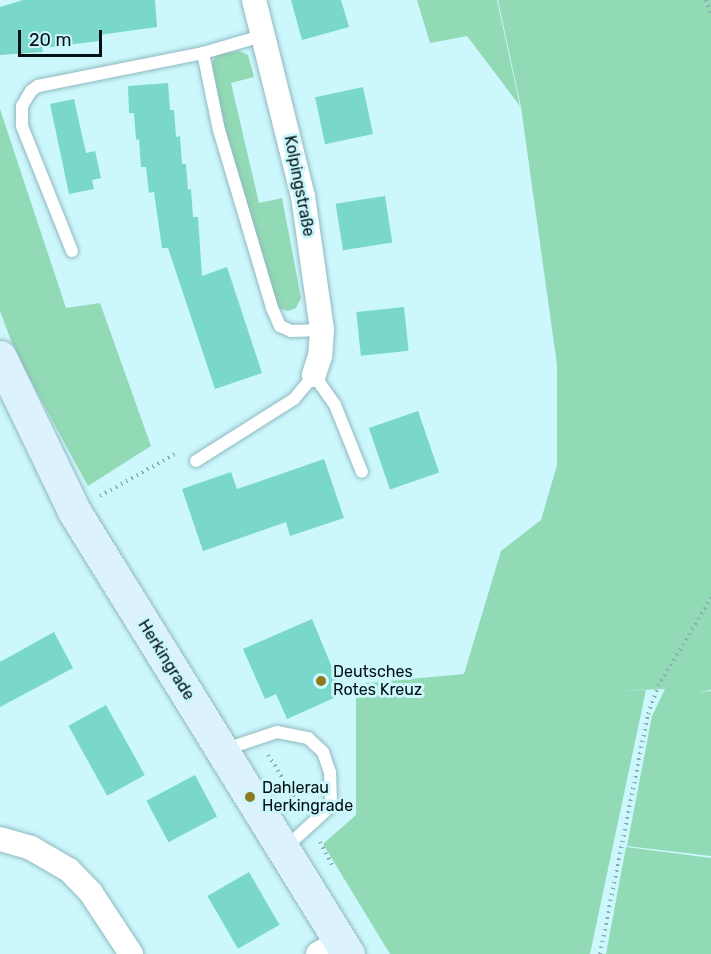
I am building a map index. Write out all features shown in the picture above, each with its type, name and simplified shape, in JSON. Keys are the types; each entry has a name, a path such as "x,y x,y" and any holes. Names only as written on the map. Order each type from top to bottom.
{"main road":[{"name":"Herkingrade","path":"0,357 74,511 222,750 281,850 335,950"}],"street":[{"name":"Kolpingstraße","path":"254,0 265,35 303,196 322,330 320,356 314,375"},
{"path":"0,839 31,848 69,870 91,894 131,954"}],"lane":[{"path":"72,251 24,133 21,115 25,99 38,86 203,53 265,35"},
{"path":"203,53 219,130 272,308 280,326 291,331 322,330"},
{"path":"196,460 294,399 314,375 334,405 362,471"},
{"path":"222,750 278,732 308,738 322,753 330,771 331,806 281,850"}],"path":[{"path":"706,0 711,15"},
{"path":"98,498 160,463"},
{"path":"600,954 648,714 658,686 711,598"}],"green space":[{"path":"417,0 497,0 520,106 467,36 430,43"},
{"path":"498,0 711,0 711,690 698,692 711,691 711,856 627,846 652,716 665,689 607,691 646,690 590,954 390,954 323,844 356,815 356,684 464,674 501,551 541,520 557,465 557,365 521,107"},
{"path":"239,51 248,55 254,77 231,83 259,203 282,198 301,298 296,308 288,311 278,308 222,123 212,64 216,55"},
{"path":"0,109 66,308 100,303 151,446 88,486 16,354 0,311"},
{"path":"626,847 711,858 711,954 606,954"}],"building":[{"path":"23,0 155,0 157,27 99,35 99,41 42,48 43,52 0,55 0,7"},
{"path":"291,0 341,0 349,27 302,40"},
{"path":"168,83 170,110 174,110 176,137 180,136 182,164 186,164 188,190 191,189 193,217 198,217 202,276 227,267 262,373 215,389 168,248 162,248 154,192 149,193 146,167 141,167 134,113 129,113 128,86"},
{"path":"363,87 373,134 325,144 315,97"},
{"path":"74,99 86,153 95,151 101,178 92,180 94,189 69,194 50,104"},
{"path":"385,196 392,242 343,250 336,204"},
{"path":"404,307 409,351 361,356 356,312"},
{"path":"418,411 439,472 390,489 369,428"},
{"path":"324,459 344,518 290,536 286,522 203,551 182,489 231,472 237,489"},
{"path":"312,619 343,694 287,719 276,694 265,699 243,649"},
{"path":"54,632 73,668 0,707 0,662"},
{"path":"106,705 145,775 107,796 68,726"},
{"path":"195,775 217,816 169,842 146,801"},
{"path":"249,872 280,925 238,949 207,896"}],"place":[{"name":"Deutsches Rotes Kreuz","path":"321,681"},
{"name":"Dahlerau Herkingrade","path":"250,797"}]}
